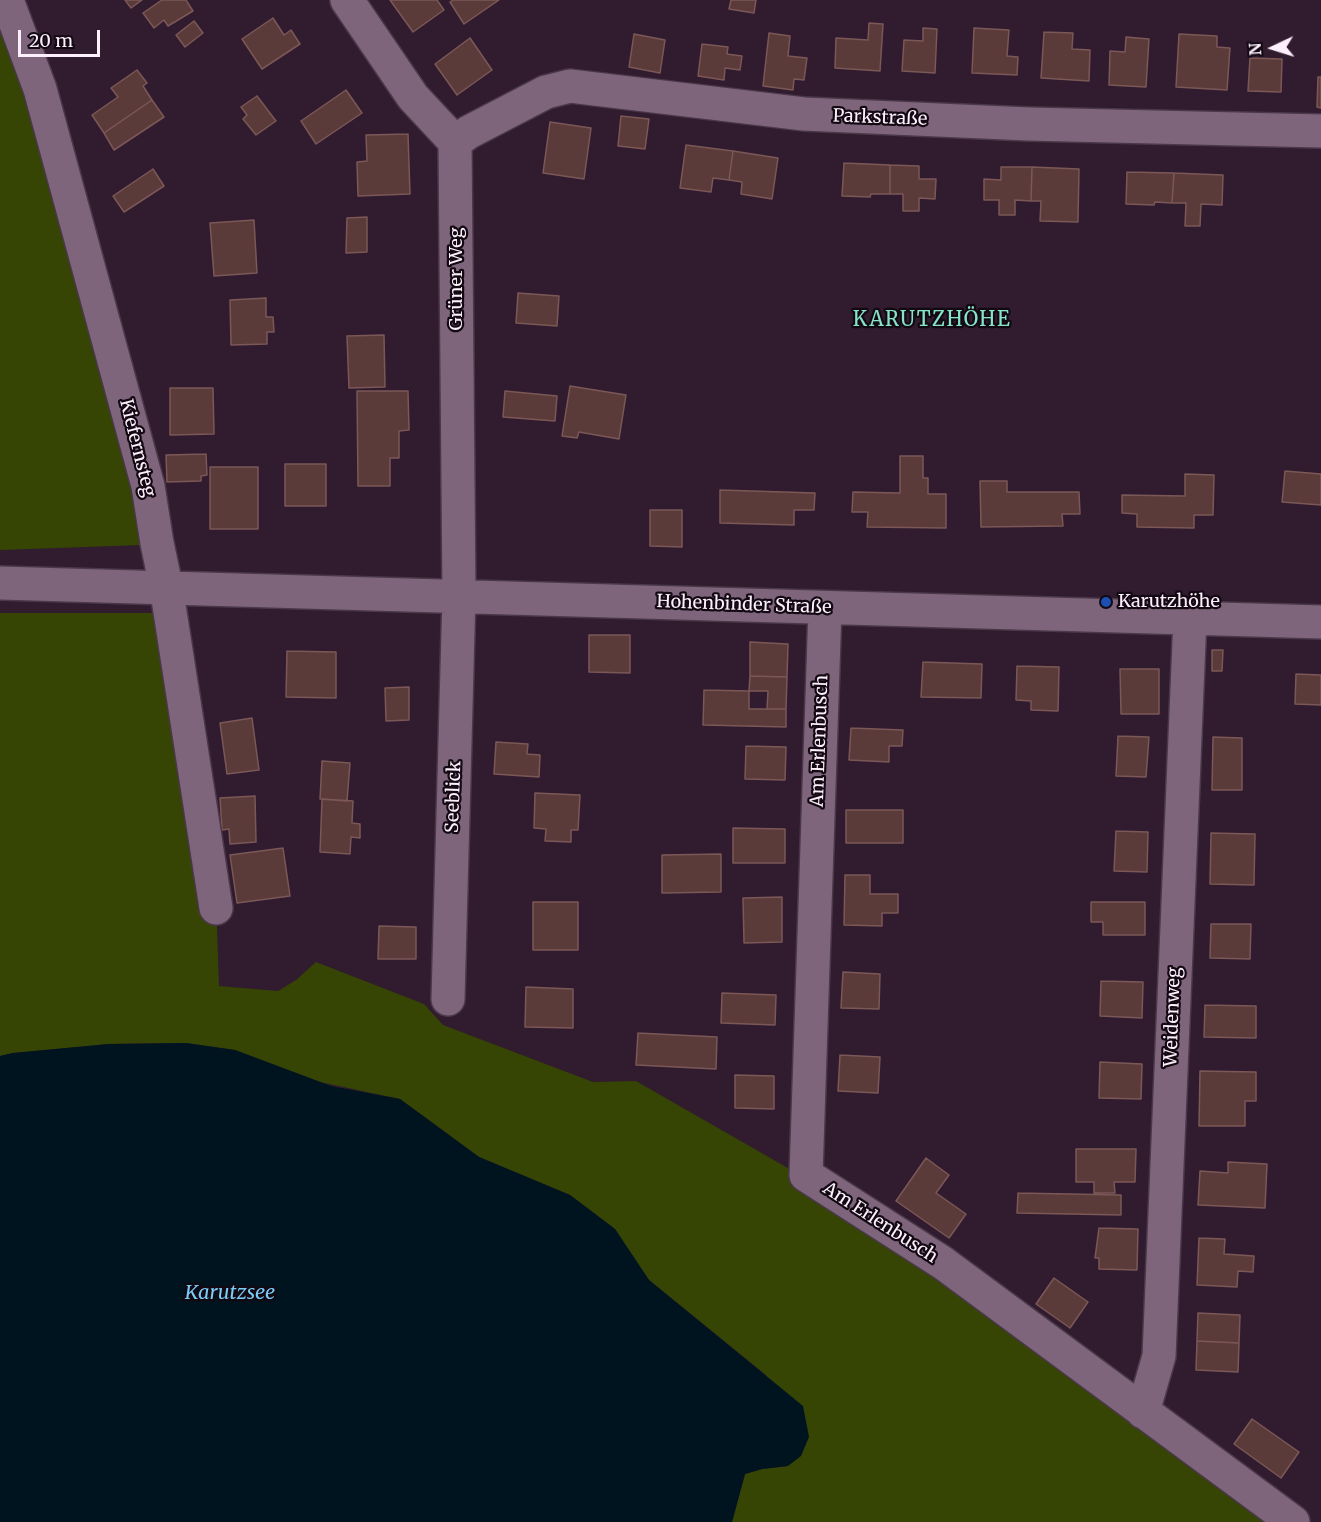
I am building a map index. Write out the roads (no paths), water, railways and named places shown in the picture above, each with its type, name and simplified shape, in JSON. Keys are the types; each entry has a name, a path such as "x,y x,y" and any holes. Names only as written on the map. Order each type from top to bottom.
{"street":[{"name":"Kiefernsteg","path":"7,0 40,88 147,486 166,586 216,908"},
{"path":"347,0 413,98 455,142"},
{"name":"Parkstraße","path":"455,142 469,132 546,92 570,86 804,114 1028,124 1321,131"},
{"name":"Grüner Weg","path":"455,142 459,595"},
{"name":"Hohenbinder Straße","path":"0,583 166,586 1321,622"},
{"name":"Seeblick","path":"448,999 459,595"},
{"name":"Am Erlenbusch","path":"825,608 806,1175 943,1263 1293,1522"},
{"name":"Weidenweg","path":"1143,1412 1159,1356 1190,618"}],"water":[{"name":"Karutzsee","path":"186,1043 235,1050 331,1086 400,1099 479,1157 570,1195 615,1229 649,1280 803,1406 809,1437 801,1456 788,1466 762,1469 745,1474 732,1522 0,1522 0,1056 109,1044"}],"place":[{"name":"Karutzhöhe","path":"1106,602"}],"district":[{"name":"KARUTZHÖHE","path":"932,320"}]}
